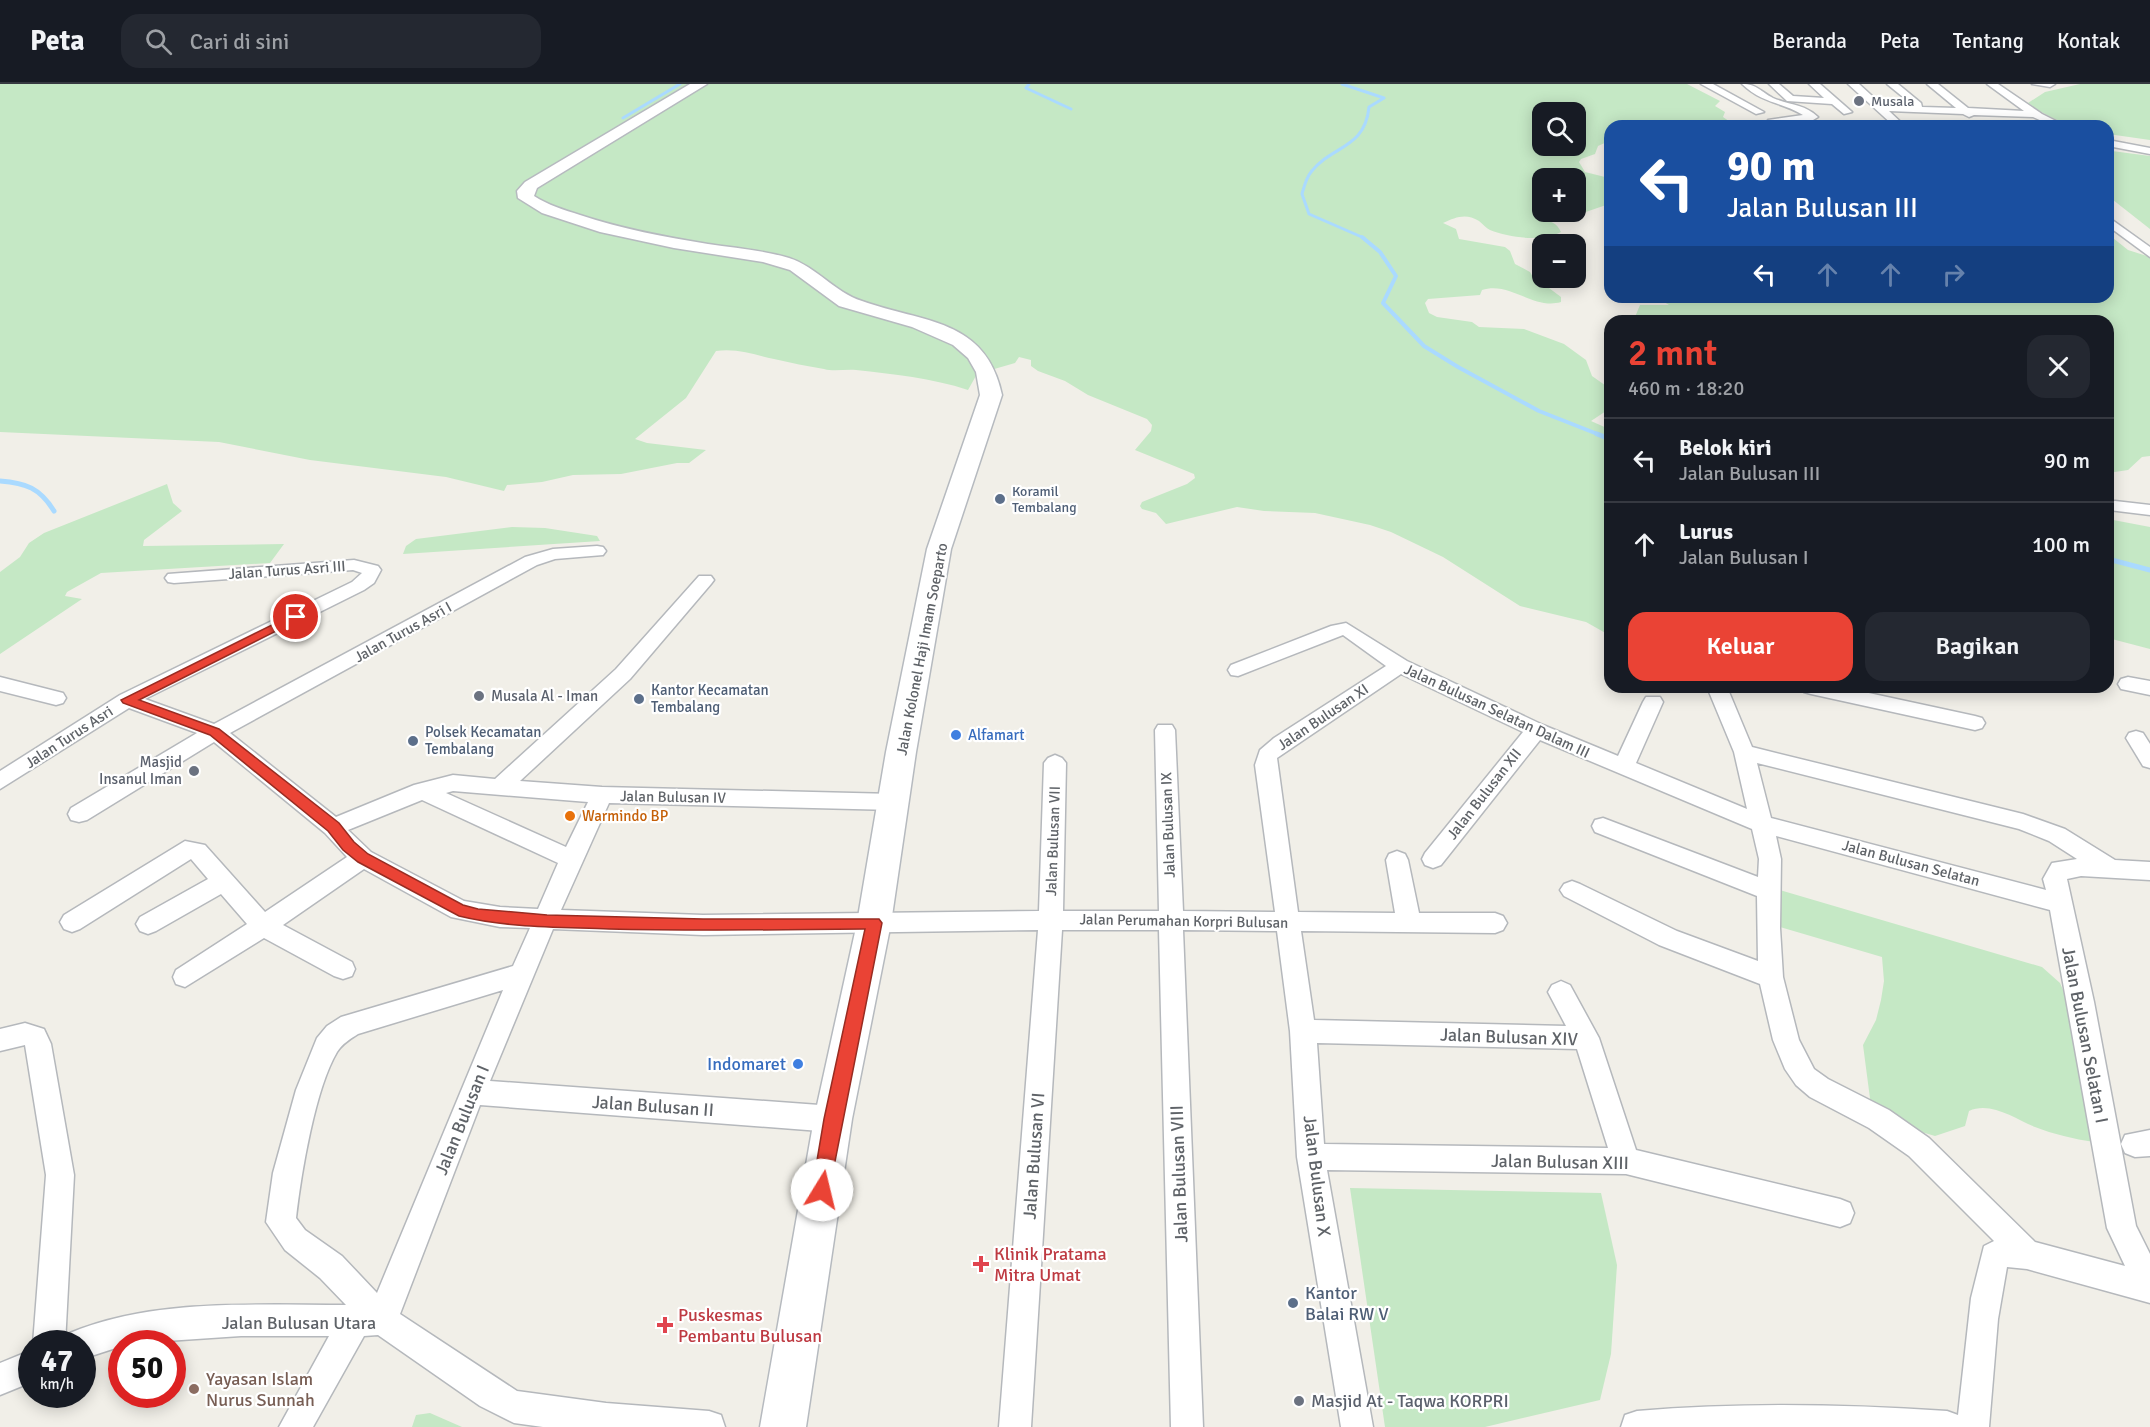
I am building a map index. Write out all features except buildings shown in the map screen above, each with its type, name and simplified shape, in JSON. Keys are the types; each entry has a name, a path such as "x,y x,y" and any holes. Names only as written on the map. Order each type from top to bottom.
{"main road":[{"name":"Jalan Kolonel Haji Imam Soeparto","path":"700,84 531,185 525,191 526,198 547,209 621,234 754,255 784,262 810,273 829,293 855,306 936,329 965,344 983,362 990,378 991,395 939,549 874,923 833,1119 783,1427"}],"street":[{"path":"1706,84 1753,112 1799,108"},
{"path":"1747,84 1770,99 1799,108 1813,117 1788,120"},
{"path":"1774,84 1790,99 1831,99 1920,108 2027,112"},
{"path":"1814,84 1847,112"},
{"path":"1853,84 1893,120"},
{"path":"1892,84 1934,120"},
{"path":"1932,84 1978,120"},
{"path":"1983,84 2027,112 2045,120"},
{"path":"1992,84 2038,120"},
{"path":"2038,84 2050,84"},
{"path":"2114,140 2150,151"},
{"path":"2114,142 2150,143"},
{"path":"2114,229 2150,253"},
{"path":"2115,506 2150,510"},
{"name":"Jalan Turus Asri I","path":"79,814 215,732 380,645 531,561 553,554 597,551"},
{"name":"Jalan Turus Asri III","path":"127,700 358,586 368,579 372,570 354,565 174,578"},
{"path":"500,786 622,674 705,580"},
{"name":"Jalan Bulusan Selatan Dalam III","path":"1238,670 1342,629 1400,666 1536,730 1762,824"},
{"name":"Jalan Bulusan XI","path":"1290,922 1266,765 1267,755 1281,743 1400,666"},
{"path":"0,684 56,698"},
{"path":"2128,684 2150,688"},
{"path":"1719,693 1744,752 1770,859 1768,928 1772,977 1786,1040 1805,1077 1819,1088 1879,1119 1918,1147 2027,1254"},
{"path":"1838,693 1975,723"},
{"name":"Jalan Turus Asri","path":"2,778 127,700 215,732 333,827"},
{"path":"1623,768 1653,702"},
{"name":"Jalan Bulusan IX","path":"1165,730 1171,920"},
{"name":"Jalan Bulusan XII","path":"1433,858 1536,730"},
{"path":"2136,738 2150,761"},
{"path":"1744,752 1891,791 2023,822 2080,848 2111,869"},
{"name":"Jalan Bulusan VII","path":"1051,920 1055,763"},
{"name":"Jalan Bulusan IV","path":"422,791 453,783 602,795 894,802"},
{"path":"547,921 478,915 459,910 363,858 348,846 333,827 422,791 571,859"},
{"name":"Jalan Bulusan I","path":"295,1427 368,1320 472,1092 547,921 571,859 602,795"},
{"name":"Jalan Bulusan Selatan","path":"1762,824 2060,903"},
{"path":"1603,826 1769,891"},
{"path":"72,922 185,850 197,851 263,926 342,969"},
{"path":"185,977 363,858"},
{"path":"1397,860 1409,923"},
{"name":"Jalan Bulusan Selatan I","path":"2150,871 2081,867 2060,869 2055,879 2081,1002 2122,1228 2150,1287"},
{"path":"148,924 223,882"},
{"path":"1572,890 1668,938 1772,977"},
{"name":"Jalan Perumahan Korpri Bulusan","path":"547,921 703,925 1051,920 1495,923"},
{"name":"Jalan Bulusan VI","path":"1015,1427 1051,920"},
{"name":"Jalan Bulusan VIII","path":"1171,920 1187,1427"},
{"name":"Jalan Bulusan X","path":"1290,922 1304,1031 1311,1157 1357,1427"},
{"path":"368,1320 331,1268 294,1240 281,1222 289,1163 309,1090 326,1046 336,1034 350,1025 522,974"},
{"path":"1561,992 1586,1038"},
{"name":"Jalan Bulusan XIV","path":"1304,1031 1586,1038 1626,1161"},
{"path":"0,1040 25,1034 35,1037 39,1044 60,1175 51,1330"},
{"name":"Jalan Bulusan II","path":"472,1092 833,1119"},
{"name":"Jalan Bulusan XIII","path":"1311,1157 1626,1161 1839,1213"},
{"path":"1973,1427 1980,1340 1987,1286 1994,1256 2008,1251 2027,1254 2150,1287"},
{"name":"Jalan Bulusan Utara","path":"96,1338 136,1328 241,1321 368,1320 514,1407 606,1419 710,1427"},
{"path":"0,1379 18,1372"},
{"path":"1637,1427 1737,1419 1859,1421 1947,1427"}],"green space":[{"path":"0,84 1687,84 1720,101 1715,106 1725,112 1723,117 1727,120 1604,120 1604,143 1598,146 1595,154 1581,159 1579,162 1583,168 1532,168 1532,222 1553,223 1561,232 1556,234 1532,234 1532,238 1507,235 1490,230 1479,221 1465,217 1443,223 1456,229 1459,239 1505,247 1510,251 1515,264 1530,272 1532,288 1549,288 1561,297 1561,302 1541,302 1492,288 1482,290 1480,295 1428,299 1425,303 1429,313 1437,317 1472,322 1479,327 1524,329 1564,344 1586,360 1592,376 1604,384 1604,412 1591,421 1604,427 1604,632 1586,622 1520,606 1443,557 1391,532 1370,525 1315,513 1264,511 1237,507 1166,524 1156,513 1142,509 1140,506 1142,502 1187,484 1195,478 1194,474 1135,450 1151,431 1152,425 1147,419 1088,395 1065,381 1038,371 1031,366 1031,360 1019,357 1015,363 977,374 968,390 912,377 856,370 828,370 739,351 716,351 686,398 635,439 647,443 706,450 689,463 677,463 621,474 573,475 542,482 507,485 504,491 446,477 310,460 219,442 0,432"},
{"path":"2080,84 2150,84 2150,140 2114,135 2114,120 2057,120 2028,103 2045,92"},
{"path":"2114,151 2150,156 2150,229 2114,201"},
{"path":"1586,172 1604,177 1604,206 1586,212"},
{"path":"2114,239 2128,250 2150,257 2150,456 2142,457 2128,470 2114,472 2114,315 1636,315 1640,305 1669,305 1666,303 2114,303"},
{"path":"167,484 173,503 182,511 144,540 143,546 284,544 270,563 101,573 67,592 65,596 82,599 0,654 0,572 20,557 29,543 44,533"},
{"path":"2114,520 2150,527 2150,649 2114,640"},
{"path":"512,527 545,528 597,536 600,541 403,554 406,546 416,539"},
{"path":"1776,889 2042,967 2060,983 2070,1006 2094,1142 2049,1132 2003,1112 1986,1108 1969,1111 1965,1126 1935,1136 1901,1126 1871,1106 1863,1045 1876,1020 1881,1000 1884,981 1882,957 1780,927"},
{"path":"1350,1188 1601,1193 1617,1265 1611,1354 1600,1400 1485,1427 1385,1427"},
{"path":"430,1413 462,1427 412,1427 416,1415"}],"waterway":[{"path":"623,118 680,84"},
{"path":"1029,84 1026,88 1071,109"},
{"path":"1342,84 1384,98 1369,107 1366,121 1354,139 1328,156 1311,172 1302,194 1309,214 1362,237"},
{"path":"1362,237 1380,252 1396,276 1383,303 1424,346 1539,411 1600,435"},
{"path":"1597,434 1604,437"},
{"path":"0,481 32,488 49,503 54,511"},
{"path":"2114,561 2150,570"}],"place":[{"name":"Musala","path":"1859,101"},
{"name":"Koramil Tembalang","path":"1000,499"},
{"name":"Musala Al - Iman","path":"479,696"},
{"name":"Kantor Kecamatan Tembalang","path":"639,699"},
{"name":"Alfamart","path":"956,735"},
{"name":"Polsek Kecamatan Tembalang","path":"413,741"},
{"name":"Masjid Insanul Iman","path":"194,771"},
{"name":"Warmindo BP","path":"570,816"},
{"name":"Indomaret","path":"798,1064"},
{"name":"Klinik Pratama Mitra Umat","path":"981,1264"},
{"name":"Kantor Balai RW V","path":"1293,1303"},
{"name":"Puskesmas Pembantu Bulusan","path":"665,1325"},
{"name":"Yayasan Islam Nurus Sunnah","path":"194,1389"},
{"name":"Masjid At - Taqwa KORPRI","path":"1299,1401"}],"route":[{"path":"296,617 127,700 215,732 333,827 348,846 363,858 459,910 478,915 547,921 703,925 874,923 833,1119 822,1190"}]}
